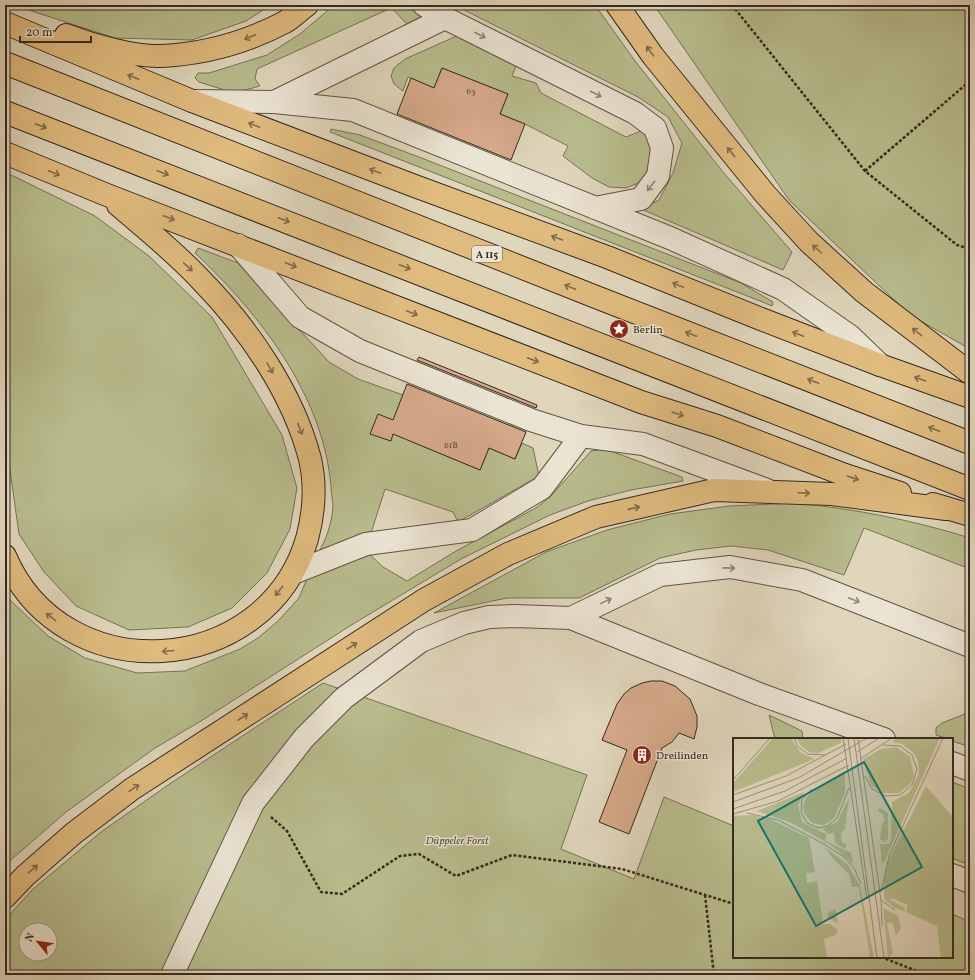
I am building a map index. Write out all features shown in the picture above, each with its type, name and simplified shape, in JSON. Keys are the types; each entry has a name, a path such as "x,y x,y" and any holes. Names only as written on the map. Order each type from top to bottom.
{"highway":[{"path":"5,15 9,14 75,39 131,54 161,56 198,52 246,39 286,21 307,5"},
{"path":"617,5 653,56 755,182 809,242 864,292 970,373"},
{"path":"5,23 192,101 412,185 607,257 880,365 970,397"},
{"name":"A 115","path":"5,63 970,443"},
{"path":"5,112 970,489"},
{"path":"5,153 641,402 717,426 845,475 946,509 970,515"},
{"path":"5,556 10,567 35,602 49,616 66,628 84,637 109,646 132,651 153,652 195,646 234,630 259,612 273,599 293,573 309,532 313,507 313,484 310,461 301,431 292,410 268,365 247,335 216,296 183,262 107,194"},
{"path":"5,896 25,876 74,833 132,789 424,600 508,554 596,517 714,490 832,494 946,509"}],"lane":[{"path":"424,5 445,18 635,113 655,128 662,148 658,176 640,199 595,208"},
{"path":"274,102 445,18"},
{"path":"192,101 274,102 353,110 670,238 783,289 850,336 880,365"},
{"path":"238,245 300,317 360,351 531,420 581,436 643,444 772,492"},
{"path":"293,573 366,544 472,530 542,488 581,436"},
{"path":"571,618 660,575 730,567 802,580 970,646"},
{"path":"172,975 253,803 304,738 344,698 421,641 464,623 489,617 515,616 571,618 759,694 881,738"},
{"path":"953,763 970,770"},
{"path":"953,875 970,882"}],"path":[{"path":"732,5 865,171 957,245 970,249"},
{"path":"865,171 970,81"},
{"path":"253,803 287,831 322,892 342,894 400,856 419,854 456,876 512,855 622,868 733,904"},
{"path":"705,895 714,975"},
{"path":"884,958 927,975"}],"green space":[{"path":"13,5 271,5 246,21 192,40 115,38"},
{"path":"334,5 403,5 422,16 407,24 391,8 257,69 255,79 260,86 234,93 199,82 195,78 198,73 209,73 267,55 300,34"},
{"path":"454,5 595,5 635,61 723,172 792,252 783,270 641,209 659,200 673,173 682,143 668,117 638,97"},
{"path":"654,5 970,5 970,349 910,315 789,200"},
{"path":"459,35 517,64 512,76 536,83 541,93 626,137 644,130 651,138 652,163 641,182 626,188 609,187 592,178 563,156 568,146 525,124 500,114 508,94 442,68 434,88 408,77 403,91 394,84 391,76 394,68 405,59"},
{"path":"331,129 360,135 419,157 741,283 773,302 772,306 330,132"},
{"path":"5,172 95,216 149,256 212,317 282,435 297,488 290,529 267,573 232,608 188,627 129,630 76,606 44,572 19,534 9,463 5,370"},
{"path":"198,248 238,263 329,362 358,379 403,395 397,411 422,421 413,442 480,470 489,448 515,459 522,443 533,448 539,476 458,522 453,512 385,489 371,533 318,553 324,543 328,531 333,507 326,452 316,420 302,388 284,358 243,302 195,253"},
{"path":"605,449 682,477 683,481 631,490 588,501 550,515 461,559 353,624 201,721 155,748 66,812 5,865 5,591 11,601 48,636 85,658 137,673 185,671 240,649 258,638 278,621 299,598 308,576 365,550 383,567 407,581 456,551 536,508 550,497 591,451"},
{"path":"796,503 840,508 884,516 970,538 970,569 864,528 844,575 768,550 731,546 696,550 660,558 579,598 507,598 434,613 546,552 607,530 670,514 729,506"},
{"name":"Düppeler Forst","path":"323,683 587,775 561,849 634,879 664,797 733,826 733,958 953,958 953,914 970,922 970,975 5,975 5,920 32,890 101,832 171,783"},
{"path":"970,712 970,747 953,741 953,738 945,738 936,735 936,728 942,723"},
{"path":"769,715 802,731 803,738 775,738"},
{"path":"953,782 970,789 970,861 964,863 953,858"}],"building":[{"path":"442,68 508,94 500,114 525,124 511,160 397,114 411,78 434,88"},
{"path":"419,357 537,405 536,408 417,360"},
{"path":"407,384 526,432 515,459 489,448 480,470 393,434 391,441 370,434 378,414 393,420"},
{"name":"Dreilinden","path":"651,681 662,681 675,686 690,699 697,716 697,727 694,739 679,733 672,742 662,748 629,834 599,822 627,750 602,740 617,704 624,694 631,688"}],"place":[{"name":"Berlin","path":"619,329"},
{"name":"Dreilinden","path":"642,755"}]}
